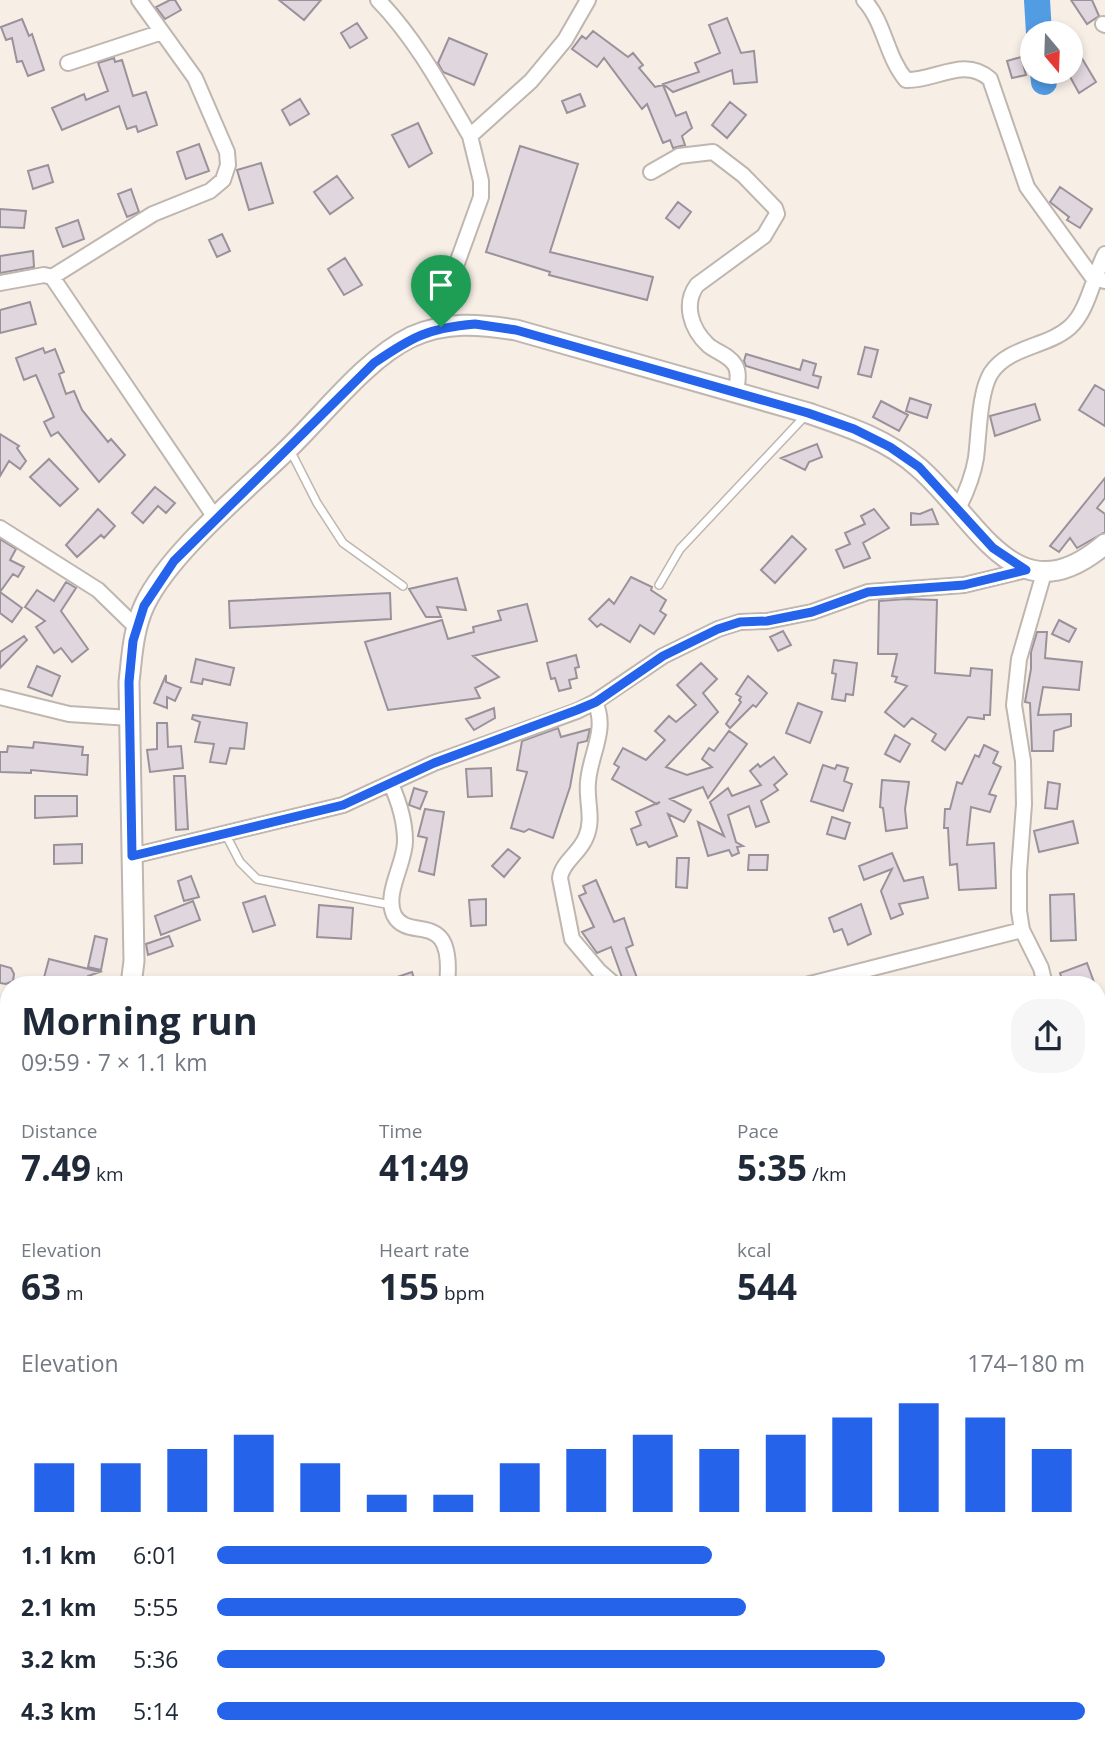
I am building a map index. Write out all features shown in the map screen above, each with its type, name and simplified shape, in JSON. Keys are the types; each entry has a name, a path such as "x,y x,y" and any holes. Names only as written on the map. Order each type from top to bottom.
{"street":[{"path":"52,277 153,214 210,191 223,180 228,165 227,152 195,78 139,0"},
{"path":"377,0 416,47 470,136 481,181 481,197 452,277 441,327"},
{"path":"470,136 531,81 565,40 588,0"},
{"path":"864,0 880,25 895,64 906,80 929,79 967,67 981,71 990,79 1027,187 1099,280"},
{"path":"68,63 162,32"},
{"path":"651,172 679,156 713,152 743,175 777,214 764,236 697,285 691,294 690,315 695,326 708,345 734,363 737,369 736,392"},
{"path":"958,509 975,461 985,391 992,372 1013,354 1054,338 1070,327 1083,312 1099,280 1105,254"},
{"path":"0,283 44,275 52,277 216,519"},
{"path":"132,976 129,682 136,627 144,606 174,561 374,363 410,338 441,327 475,324 516,330 808,413 854,429 890,447 919,467 993,548 1035,571"},
{"path":"0,528 98,590 136,627"},
{"path":"132,856 343,805 434,763 523,732 596,702 663,656 718,629 740,622 803,614 868,592 964,585 1035,571 1064,570 1103,549"},
{"path":"1035,571 1014,686 1014,705 1024,771 1018,892 1023,930 1042,976"},
{"path":"0,697 69,714 130,718"},
{"path":"596,702 600,713 600,726 587,781 590,823 580,849 561,870 560,878 572,939 604,976"},
{"path":"391,784 399,802 405,842 392,905 394,915 405,925 440,937 446,946 447,976"},
{"path":"842,976 1023,930"}],"lane":[{"path":"659,584 680,549 808,413"},
{"path":"289,447 317,503 343,543 403,586"},
{"path":"226,835 240,862 257,879 392,905"}],"building":[{"path":"175,0 181,10 165,19 156,7"},
{"path":"279,0 321,0 304,20"},
{"path":"1071,0 1092,0 1099,16 1087,24"},
{"path":"727,18 741,53 754,51 757,82 734,84 732,70 673,92 663,84 699,72 695,63 720,53 709,25"},
{"path":"22,19 29,36 32,34 44,70 28,76 22,61 17,62 12,38 6,40 1,27"},
{"path":"357,23 367,38 350,48 341,33"},
{"path":"593,31 628,57 633,53 643,65 639,68 655,87 663,85 676,116 686,112 692,128 682,136 685,145 673,148 670,140 663,143 647,104 642,109 604,58 597,67 572,49 582,36 586,39"},
{"path":"449,38 487,54 474,85 443,72 438,63"},
{"path":"1020,57 1020,76 1012,78 1007,61"},
{"path":"114,58 115,62 122,60 133,96 146,92 157,125 138,132 136,126 127,129 119,106 62,130 52,108 84,94 86,100 108,91 98,63"},
{"path":"1083,60 1096,82 1079,93 1074,84 1083,84"},
{"path":"580,94 585,106 567,113 562,101"},
{"path":"300,99 309,114 290,125 282,110"},
{"path":"730,102 746,115 727,138 712,125"},
{"path":"418,123 432,153 409,167 392,135"},
{"path":"199,144 209,171 186,179 177,152"},
{"path":"520,146 578,164 550,252 653,277 647,300 549,275 550,272 486,252"},
{"path":"261,163 273,203 249,210 237,170"},
{"path":"48,165 53,182 33,189 28,171"},
{"path":"337,176 353,198 330,214 314,192"},
{"path":"1060,187 1092,209 1080,228 1067,220 1069,217 1050,202"},
{"path":"131,189 139,212 127,217 118,194"},
{"path":"678,202 691,212 679,228 666,218"},
{"path":"0,209 26,211 24,228 0,227"},
{"path":"78,220 84,239 63,247 56,228"},
{"path":"222,234 230,251 217,257 209,240"},
{"path":"33,251 34,267 0,273 0,256"},
{"path":"345,258 362,285 344,295 328,269"},
{"path":"30,302 36,324 0,333 0,310"},
{"path":"865,347 878,350 871,377 858,374"},
{"path":"43,348 45,353 55,349 64,372 59,374 66,394 74,391 82,410 108,442 111,439 125,455 99,482 58,432 51,436 44,422 54,417 36,375 24,380 16,358"},
{"path":"746,354 800,370 803,360 816,364 813,375 821,377 818,388 746,366"},
{"path":"1095,385 1105,391 1105,426 1079,410"},
{"path":"910,398 931,405 927,418 906,411"},
{"path":"881,401 908,415 899,431 873,417"},
{"path":"1035,404 1040,420 995,436 990,416"},
{"path":"0,434 19,446 17,448 26,461 20,469 9,461 0,476"},
{"path":"817,444 822,457 809,462 805,470 781,458"},
{"path":"49,459 78,489 60,506 30,477"},
{"path":"1105,478 1105,498 1097,508 1105,514 1105,532 1077,548 1070,538 1059,552 1050,546"},
{"path":"155,487 175,503 166,513 158,506 143,523 132,513"},
{"path":"98,509 115,526 104,538 101,535 77,557 66,545"},
{"path":"874,509 889,528 863,543 870,558 844,568 836,550 850,544 845,533 865,524 861,516"},
{"path":"932,509 938,524 911,525 911,513 920,514"},
{"path":"792,536 806,549 775,583 761,570"},
{"path":"0,539 16,549 10,560 24,567 18,577 13,574 0,592"},
{"path":"631,577 652,587 651,590 666,600 660,611 666,615 654,634 640,625 630,642 601,624 597,627 589,619 609,599 614,604"},
{"path":"457,578 466,610 437,607 441,617 426,617 409,589"},
{"path":"66,582 76,588 61,611 88,649 72,662 61,648 54,653 36,627 45,621 25,607 37,590 54,601"},
{"path":"0,592 22,608 12,622 0,613"},
{"path":"390,593 391,619 230,628 229,601"},
{"path":"937,600 935,673 970,676 971,668 992,670 990,715 984,715 984,719 968,717 945,750 932,741 936,734 912,718 904,727 885,712 907,686 895,682 897,677 892,676 897,654 878,654 879,601"},
{"path":"527,604 537,641 473,656 499,677 475,688 480,698 388,710 365,642 442,620 448,639 474,632 473,627 501,620 498,611"},
{"path":"1059,620 1076,629 1069,642 1052,634"},
{"path":"783,631 791,645 778,651 770,637"},
{"path":"1037,632 1047,632 1045,658 1082,662 1079,690 1043,687 1038,715 1071,714 1071,726 1054,731 1053,751 1032,751 1030,703 1025,702 1031,652"},
{"path":"24,636 27,640 0,668 0,652"},
{"path":"576,655 579,667 575,668 577,678 569,680 571,688 559,691 555,678 551,679 547,663"},
{"path":"196,659 234,668 230,685 203,679 202,684 191,682"},
{"path":"834,660 857,663 853,695 846,694 845,701 832,699 836,674 832,673"},
{"path":"701,663 717,679 703,693 718,712 666,767 687,775 712,767 702,759 709,748 714,751 729,731 747,744 708,798 703,787 670,799 691,810 684,822 668,814 677,836 649,847 646,842 637,845 631,829 641,825 636,812 656,804 612,779 619,767 614,764 623,748 646,760 665,740 655,731 669,716 676,722 696,705 677,685"},
{"path":"37,666 60,676 52,696 28,687"},
{"path":"166,675 166,682 181,688 175,701 167,697 167,708 154,703"},
{"path":"748,676 767,693 756,707 753,705 730,728 726,724 741,702 741,697 736,694"},
{"path":"798,703 822,712 810,743 786,733"},
{"path":"494,708 495,718 474,730 466,719"},
{"path":"193,715 247,723 244,749 230,748 226,764 210,762 214,744 195,742 200,722 192,719"},
{"path":"157,723 167,723 168,747 181,746 183,768 150,772 147,750 157,749"},
{"path":"558,728 561,737 590,729 587,741 578,743 570,787 553,838 529,829 524,832 511,828 527,772 517,770 522,741"},
{"path":"895,735 910,744 900,762 885,754"},
{"path":"34,742 83,747 82,755 88,755 87,775 31,770 31,773 0,772 0,752 7,752 8,746 33,748"},
{"path":"984,745 998,752 993,763 1001,767 989,794 996,796 990,812 971,807 967,845 994,843 996,888 959,890 957,864 950,865 948,828 944,828 945,809 950,809 957,782 962,784 975,755 979,757"},
{"path":"774,757 787,774 774,785 778,790 761,801 769,822 756,827 749,806 728,815 736,842 743,846 737,847 739,853 732,856 729,850 708,856 698,822 724,836 710,802 728,788 732,796 761,785 750,771"},
{"path":"823,765 835,769 837,765 848,768 844,781 852,784 843,811 811,801"},
{"path":"491,768 492,796 468,797 466,769"},
{"path":"174,776 185,776 188,829 176,830"},
{"path":"882,780 909,782 905,809 907,828 886,831 883,808 880,807"},
{"path":"1048,782 1060,784 1057,809 1045,808"},
{"path":"414,788 427,792 420,809 409,805"},
{"path":"35,796 77,796 77,816 35,818"},
{"path":"425,809 444,812 434,875 419,871 427,838 418,836"},
{"path":"832,817 850,823 845,839 827,834"},
{"path":"1073,821 1078,843 1039,852 1034,831"},
{"path":"82,844 82,863 54,864 54,845"},
{"path":"508,849 520,858 504,877 492,866"},
{"path":"892,853 904,881 923,877 928,898 899,904 903,914 891,919 881,891 892,869 864,880 859,866"},
{"path":"749,855 768,855 767,870 748,870"},
{"path":"677,858 689,858 687,888 676,887"},
{"path":"191,876 199,897 184,901 178,881"},
{"path":"596,880 614,922 624,918 633,945 626,948 636,976 621,976 611,947 597,953 582,932 594,927 579,896 586,893 583,886"},
{"path":"1074,894 1076,940 1051,941 1050,895"},
{"path":"265,896 275,925 253,932 243,903"},
{"path":"486,899 486,925 471,926 469,900"},
{"path":"193,901 200,920 161,935 155,916"},
{"path":"861,904 871,934 848,945 842,929 834,932 829,918"},
{"path":"319,905 353,908 351,939 317,937"},
{"path":"95,936 107,939 101,970 88,967"},
{"path":"169,936 173,946 148,955 146,944"},
{"path":"49,959 100,972 88,976 44,976"},
{"path":"1087,963 1092,976 1061,976 1060,973"},
{"path":"0,965 11,968 14,974 14,976 0,976"}],"waterway":[{"path":"1037,0 1038,21"}],"route":[{"path":"475,324 516,330 808,413 854,429 890,447 919,467 993,548 1026,570 964,585 868,592 812,612 767,621 740,622 718,629 663,656 596,702 523,732 434,763 343,805 245,831 132,856 129,682 136,627 152,591 174,561 374,363 410,338 441,327 475,324"}]}
